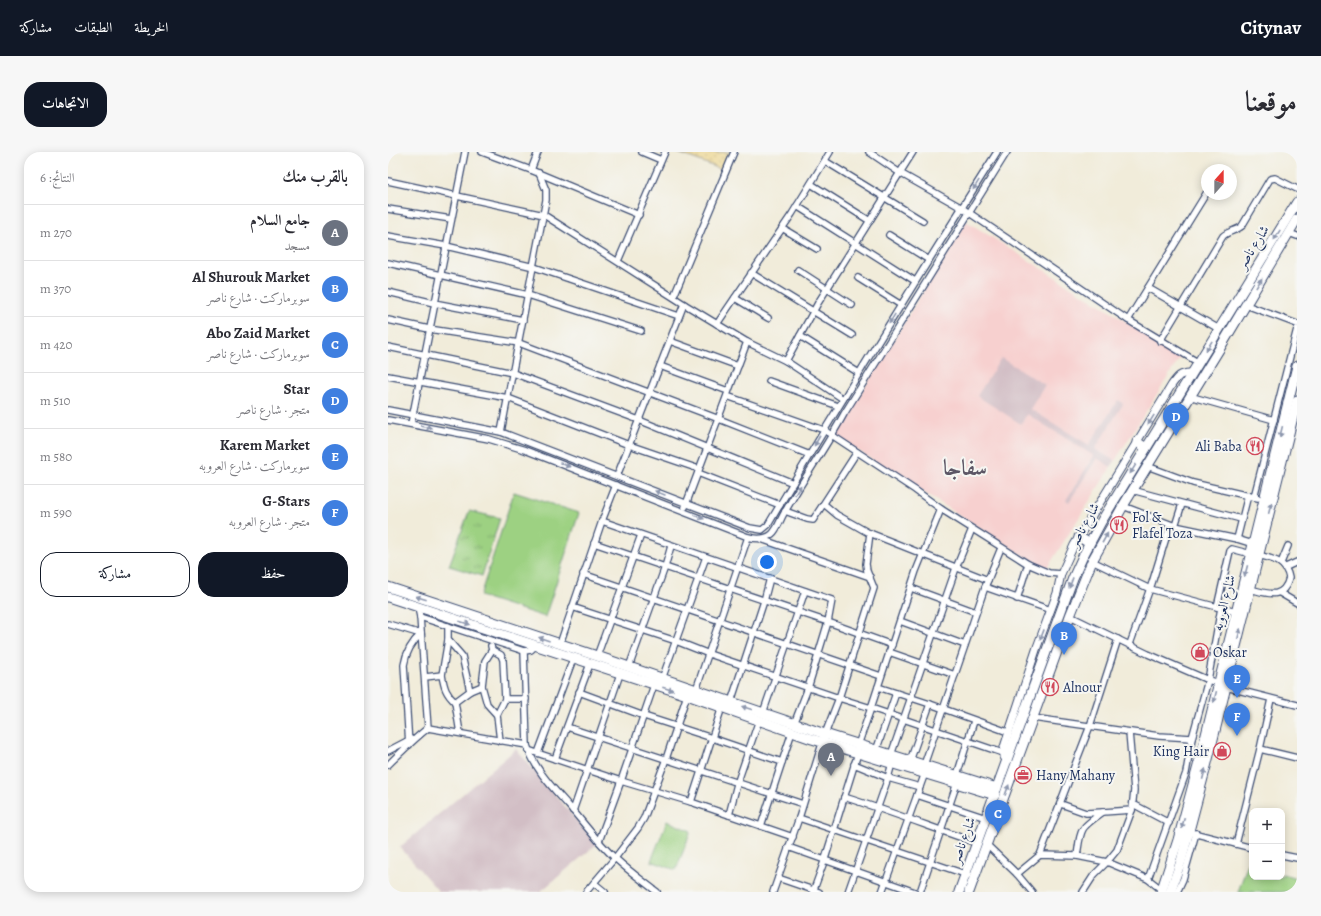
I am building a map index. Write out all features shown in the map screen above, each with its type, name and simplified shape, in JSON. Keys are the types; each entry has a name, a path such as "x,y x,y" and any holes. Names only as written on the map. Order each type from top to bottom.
{"main road":[{"name":"شارع ناصر","path":"972,890 970,876 977,843 1073,578 1089,543 1297,202"},
{"name":"شارع ناصر","path":"959,892 970,876 987,845 1053,661 1092,561 1132,490 1189,396 1293,234 1297,219"},
{"path":"1229,313 1238,318"},
{"name":"شارع العروبه","path":"1165,891 1192,832 1191,809 1201,754 1250,589 1254,554 1253,544 1296,372"},
{"name":"شارع العروبه","path":"1165,891 1191,809 1222,685 1236,612 1293,433 1297,401"},
{"path":"1137,442 1146,448"},
{"path":"1079,537 1089,543"},
{"path":"388,587 628,667 686,695 722,707 761,716"},
{"path":"388,597 620,674 696,690 731,702 761,716 793,728 996,792"},
{"path":"1043,662 1047,664 1053,661 1051,653 1046,652"},
{"path":"858,749 876,751 891,759 910,760 925,769"},
{"path":"1190,752 1201,754"},
{"path":"983,828 992,832"}],"street":[{"path":"410,424 465,152"},
{"path":"482,152 539,173 639,215"},
{"path":"531,170 538,152"},
{"path":"642,152 661,160"},
{"path":"618,261 665,152"},
{"path":"674,296 734,152"},
{"path":"717,324 797,206 830,152"},
{"path":"869,152 900,173 962,208 1128,320 1199,363"},
{"path":"786,360 827,290 913,152"},
{"path":"388,410 501,432 686,504 750,528 762,530 768,525 838,406 997,152"},
{"path":"761,539 772,534 785,510 844,414 945,250 970,214 1007,152"},
{"path":"825,161 923,220"},
{"path":"501,432 544,215 546,190 539,173"},
{"path":"1160,340 1223,236 1242,226 1270,179 1275,178 1297,189"},
{"path":"388,181 544,215 747,342 786,360 843,399"},
{"path":"811,184 870,221"},
{"path":"1128,320 1202,200"},
{"path":"797,206 915,281"},
{"path":"388,209 451,219"},
{"path":"782,228 816,249"},
{"path":"889,235 929,260"},
{"path":"388,236 446,246 534,267 679,316"},
{"path":"388,263 528,295 641,331"},
{"path":"798,270 852,305"},
{"path":"751,274 852,335"},
{"path":"858,278 901,305"},
{"path":"1148,288 1219,329"},
{"path":"388,292 434,303 523,320"},
{"path":"735,298 768,318"},
{"path":"617,476 684,304"},
{"path":"1246,305 1297,324"},
{"path":"388,320 429,329 519,343 810,455"},
{"path":"1254,497 1297,329"},
{"path":"800,336 859,373"},
{"path":"670,341 738,366"},
{"path":"683,511 747,342"},
{"path":"388,347 513,373 638,420 793,483"},
{"path":"660,366 824,430 1001,548 1028,564 1049,573 1061,574"},
{"path":"1007,762 1003,753 1008,732 1051,610 1066,562 1079,537 1177,377 1184,373 1192,373"},
{"path":"388,376 508,398 699,471 780,505"},
{"path":"769,381 838,406"},
{"path":"1189,396 1274,420"},
{"path":"388,420 489,439 525,450 748,537 761,539 870,577"},
{"path":"549,459 552,451"},
{"path":"785,510 812,520 815,518 858,452"},
{"path":"1147,466 1193,483 1264,500"},
{"path":"560,644 583,574 616,485"},
{"path":"1132,490 1145,492 1182,504 1241,519"},
{"path":"1237,539 1248,495"},
{"path":"824,504 842,518 870,533 988,580"},
{"path":"1130,644 1182,504"},
{"path":"1123,506 1173,526 1237,539 1253,544"},
{"path":"778,878 815,891 889,652 922,554 941,509"},
{"path":"602,521 671,546 738,567 832,600 828,622 808,688 770,794 761,826"},
{"path":"848,892 888,778 891,759 903,718 956,568 972,530"},
{"path":"773,892 788,847 793,837 824,738 850,666 874,588 866,564 870,533"},
{"path":"597,656 641,535"},
{"path":"696,690 748,537"},
{"path":"594,543 892,645"},
{"path":"628,667 654,598 671,546"},
{"path":"1281,562 1288,546"},
{"path":"882,892 918,795 943,709 976,612 1001,548"},
{"path":"1148,879 1186,773 1192,738 1208,680 1219,607 1230,550 1232,549 1254,554 1281,562 1286,567 1289,578 1286,587 1280,593"},
{"path":"599,841 644,716 676,641 706,557"},
{"path":"1092,561 1150,589 1236,612"},
{"path":"1286,567 1297,562"},
{"path":"1017,599 1028,564"},
{"path":"583,574 882,676"},
{"path":"731,702 754,633 770,578"},
{"path":"985,587 1051,610"},
{"path":"911,588 976,612"},
{"path":"1250,589 1269,594 1280,593 1297,604"},
{"path":"730,815 737,784 805,591"},
{"path":"572,607 1003,753"},
{"path":"418,608 420,617 428,728"},
{"path":"1070,616 1208,680 1271,699 1297,705"},
{"path":"420,617 524,651 531,650 535,646"},
{"path":"900,621 965,644"},
{"path":"388,624 421,634"},
{"path":"448,626 448,640 442,675 446,692 455,702 460,734"},
{"path":"388,765 411,740 404,665 411,644 421,634"},
{"path":"1017,874 1040,855 1090,726 1118,639"},
{"path":"448,640 462,656 470,691"},
{"path":"490,640 492,650 485,661 482,686 487,704 497,715"},
{"path":"492,650 501,656 502,660 505,699 497,715 500,741"},
{"path":"524,651 527,748 544,777 599,841 615,858 657,892"},
{"path":"889,652 955,675"},
{"path":"538,753 574,659"},
{"path":"555,759 590,664"},
{"path":"573,811 620,674"},
{"path":"425,677 442,675"},
{"path":"455,702 470,691 482,686"},
{"path":"878,687 1008,732"},
{"path":"579,692 609,704 782,762"},
{"path":"876,751 890,714 896,692"},
{"path":"586,892 641,824 666,759 686,695"},
{"path":"505,699 526,699"},
{"path":"1236,844 1271,699"},
{"path":"910,760 921,725 930,704"},
{"path":"691,802 722,707"},
{"path":"1033,718 1159,736 1192,738"},
{"path":"920,892 940,830 950,806 974,721"},
{"path":"567,726 737,784 803,804"},
{"path":"388,751 411,740 428,728 500,741 527,748 555,759 691,802 793,837"},
{"path":"1083,892 1094,875 1117,850 1132,807 1134,790 1129,732"},
{"path":"1260,749 1297,758"},
{"path":"854,764 888,778 920,787"},
{"path":"918,795 986,818"},
{"path":"844,797 977,843"},
{"path":"1061,804 1086,813 1103,812 1132,807 1168,823"},
{"path":"1077,856 1082,829 1085,824 1103,812"},
{"path":"799,818 970,876"},
{"path":"1177,892 1183,879 1192,832 1249,847"},
{"path":"987,845 1017,874 1032,892"},
{"path":"788,847 915,892"},
{"path":"1040,855 1077,856 1107,862 1148,879 1165,891"},
{"path":"1285,855 1297,858"},
{"path":"594,883 605,892"}],"shaded area":[{"path":"966,221 1181,356 1046,570 835,436"},
{"path":"1001,358 1045,385 1030,409 1089,445 1118,400 1123,404 1095,449 1115,461 1111,467 1097,458 1069,502 1066,500 1094,456 1027,414 1021,424 977,396"},
{"path":"516,749 597,844 540,892 439,892 400,847"}],"sand":[{"path":"676,152 734,152 726,171"}],"green space":[{"path":"514,492 579,513 545,617 480,596"},
{"path":"469,511 500,518 482,576 449,566"},
{"path":"667,821 691,831 676,870 651,861"},
{"path":"1248,863 1249,880 1285,880 1285,875 1297,878 1297,892 1238,892"}],"place":[{"name":"Star","path":"1176,436"},
{"name":"Ali Baba","path":"1255,446"},
{"name":"Fol & Flafel Toza","path":"1119,525"},
{"name":"Oskar","path":"1200,652"},
{"name":"Al Shurouk Market","path":"1064,655"},
{"name":"Alnour","path":"1050,687"},
{"name":"Karem Market","path":"1237,698"},
{"name":"G-Stars","path":"1237,736"},
{"name":"King Hair","path":"1222,751"},
{"name":"Hany Mahany","path":"1023,775"},
{"name":"جامع السلام","path":"831,776"},
{"name":"Abo Zaid Market","path":"998,833"}],"district":[{"name":"سفاجا","path":"965,468"}]}
